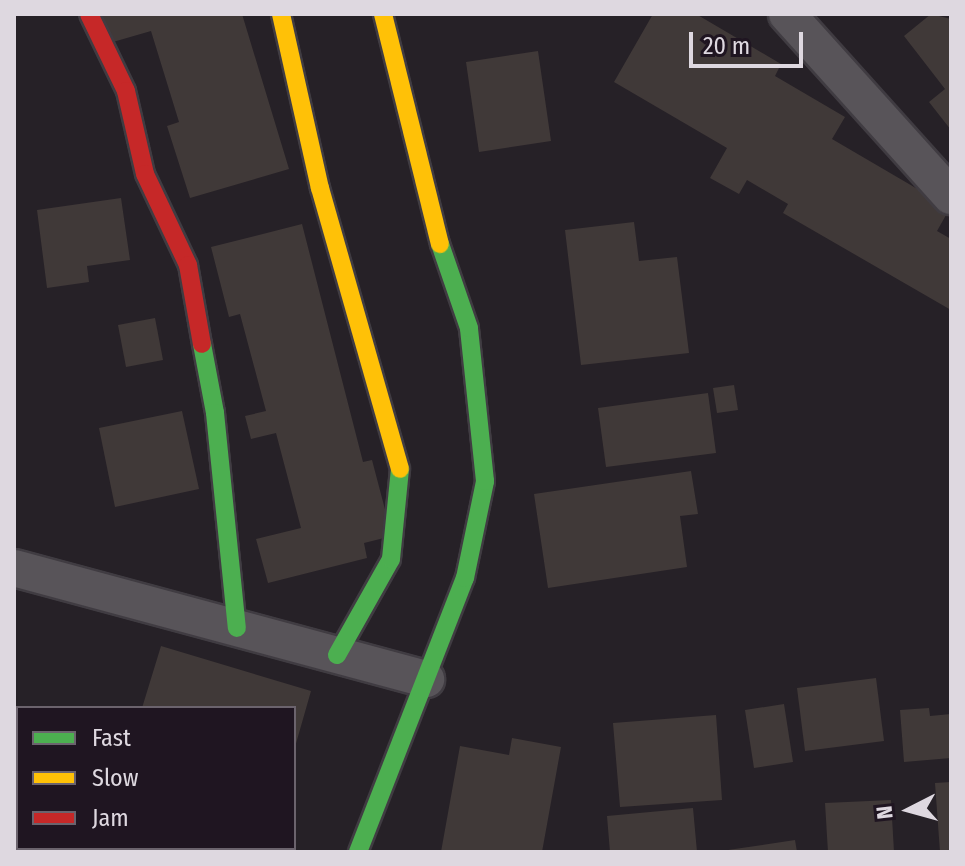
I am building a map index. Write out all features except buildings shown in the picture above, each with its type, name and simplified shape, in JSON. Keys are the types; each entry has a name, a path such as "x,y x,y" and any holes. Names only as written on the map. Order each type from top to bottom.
{"street":[{"path":"89,14 126,91 145,174 188,265 215,413 237,628"},
{"path":"281,14 320,188 401,459 391,559 337,655"},
{"path":"358,852 465,578 485,481 480,396 469,328 434,225 383,14"},
{"path":"787,14 951,196"},
{"path":"18,575 237,628 426,679"},
{"path":"342,852 373,818"}],"traffic: fast":[{"path":"358,852 465,578 485,481 469,328 440,244"},
{"path":"202,344 215,413 237,628"},
{"path":"337,655 391,559 400,469"}],"traffic: slow":[{"path":"281,14 320,188 400,469"},
{"path":"383,14 440,244"}],"traffic: jam":[{"path":"89,14 126,91 145,174 188,265 202,344"}]}
